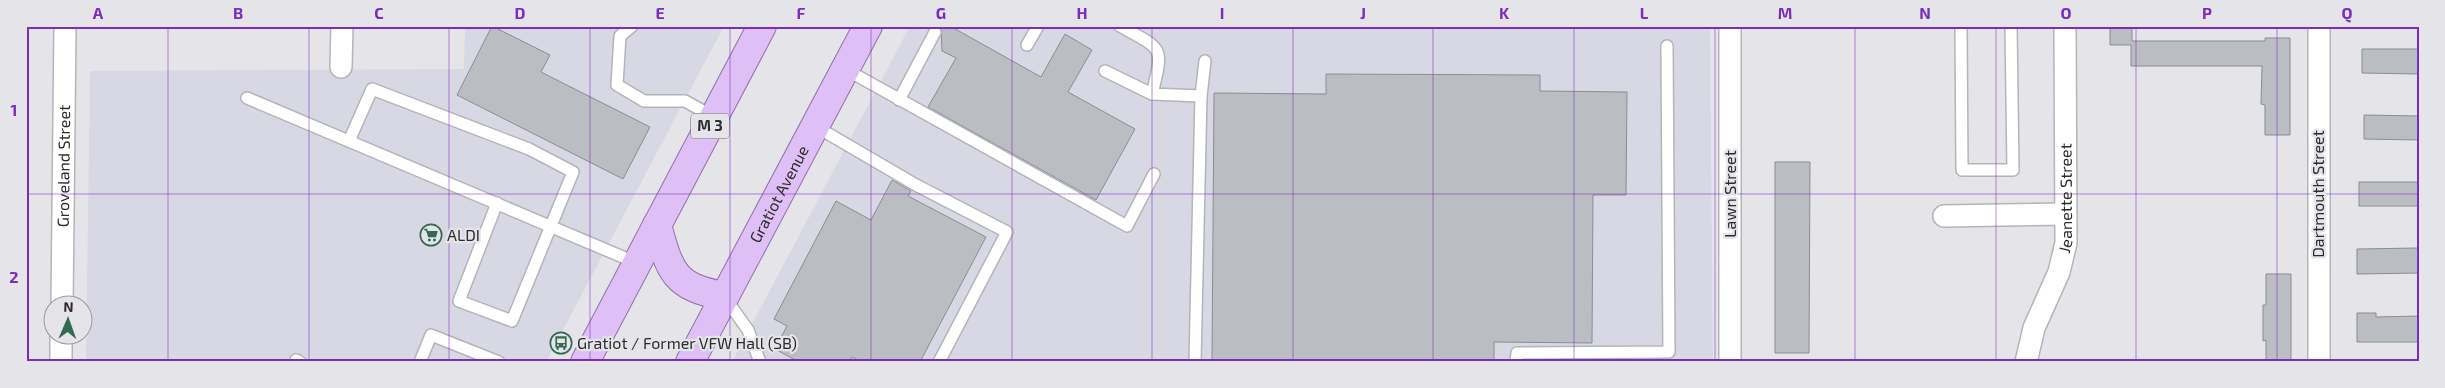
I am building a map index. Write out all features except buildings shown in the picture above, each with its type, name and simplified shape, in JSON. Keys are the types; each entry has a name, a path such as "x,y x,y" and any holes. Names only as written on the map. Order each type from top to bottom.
{"main road":[{"name":"Gratiot Avenue","path":"690,362 868,26"},
{"name":"M 3","path":"585,362 760,27"},
{"path":"657,226 665,255 671,267 684,284 695,290 724,296"}],"street":[{"name":"Groveland Street","path":"62,296 65,26"},
{"path":"342,26 342,68"},
{"name":"Lawn Street","path":"1730,26 1730,362"},
{"name":"Jeanette Street","path":"2026,362 2034,328 2059,272 2066,243 2065,26"},
{"name":"Dartmouth Street","path":"2319,26 2319,362"},
{"path":"1944,216 2065,214"},
{"path":"61,362 62,346"}],"lane":[{"path":"632,26 620,36 617,85 644,101 685,101 714,118"},
{"path":"1027,45 1038,26"},
{"path":"1120,26 1154,45 1160,57 1152,94"},
{"path":"1961,26 1962,170 2013,170 2011,26"},
{"path":"899,100 934,32"},
{"path":"1516,362 1516,353 1669,352 1667,46"},
{"path":"1195,362 1201,96 1205,61"},
{"path":"845,69 1128,226 1154,174"},
{"path":"1105,71 1152,94 1201,96"},
{"path":"349,141 372,90 529,150 573,172 512,321 459,301 497,203"},
{"path":"247,98 637,263"},
{"path":"815,126 916,186 1006,232 939,362"},
{"path":"724,296 748,330 760,362"},
{"path":"420,362 431,335 499,362"}],"shaded area":[{"path":"465,26 724,26 546,362 86,362 86,346 92,346 92,296 87,296 90,71 464,69"},
{"path":"910,26 1710,26 1713,362 732,362"}],"place":[{"name":"ALDI","path":"431,235"},
{"name":"Gratiot / Former VFW Hall (SB)","path":"561,343"}]}
